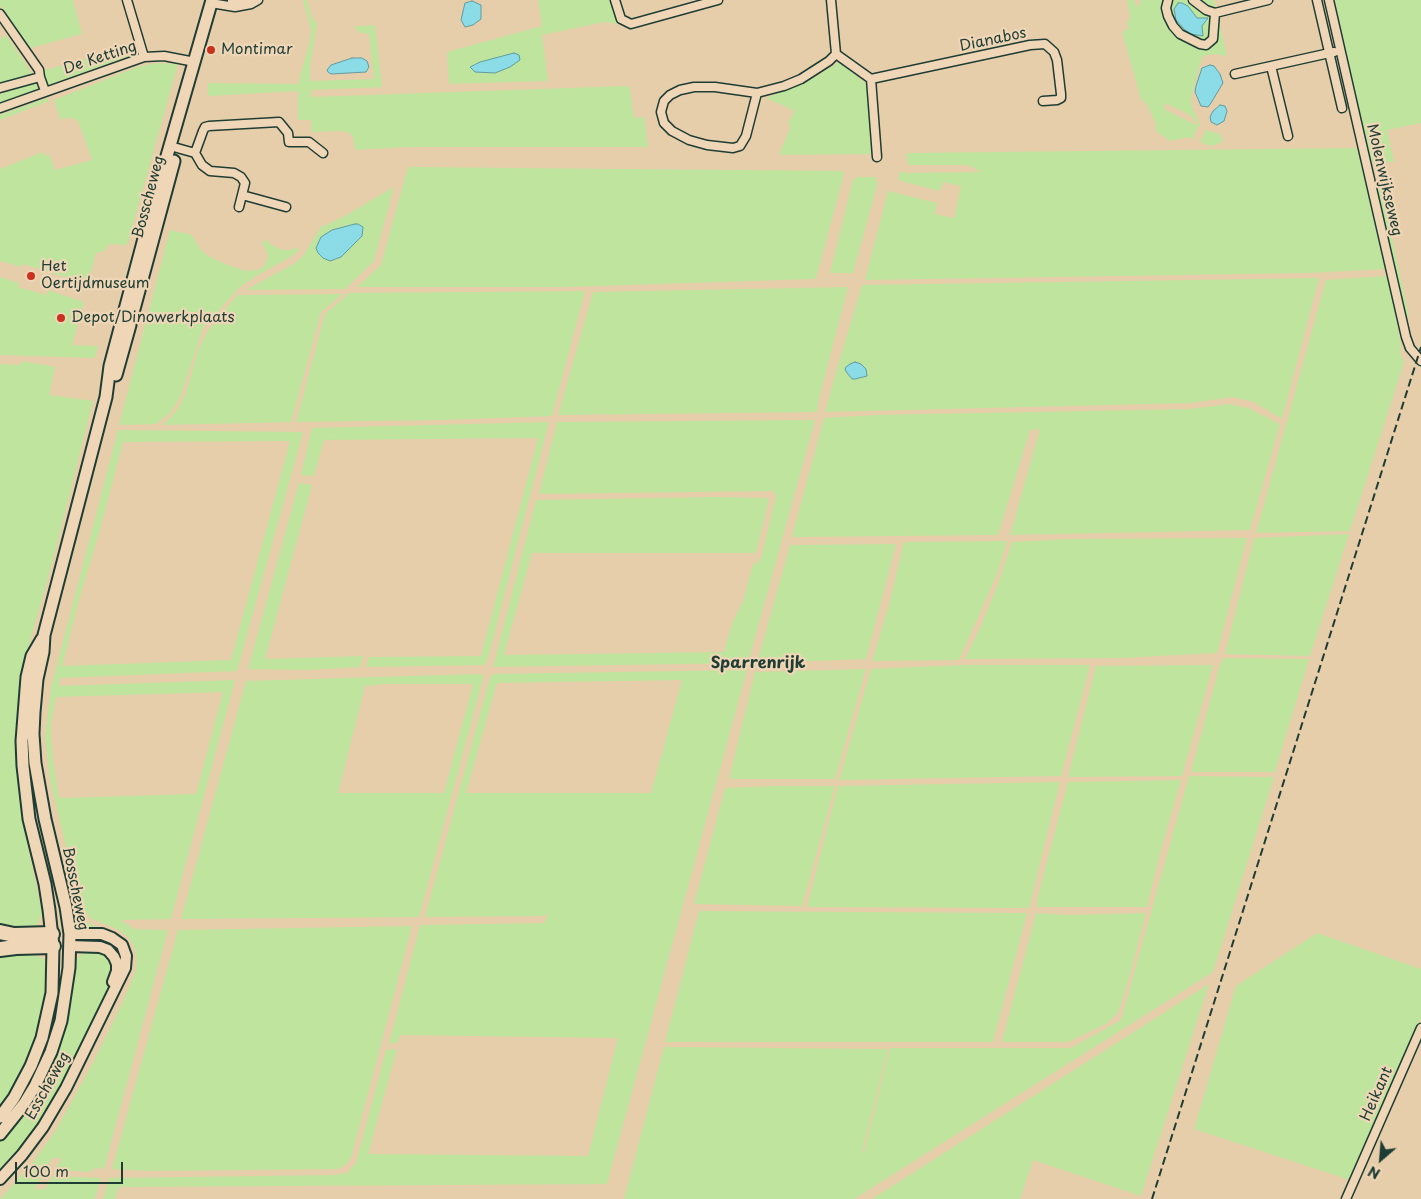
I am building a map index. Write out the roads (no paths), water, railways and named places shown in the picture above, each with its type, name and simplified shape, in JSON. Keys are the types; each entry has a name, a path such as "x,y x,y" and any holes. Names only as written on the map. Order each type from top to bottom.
{"highway":[{"path":"0,932 53,940"},
{"path":"0,949 53,940"}],"main road":[{"name":"Bosscheweg","path":"0,1134 32,1092 51,1052 61,1021 66,995 70,934 61,882 45,819 35,763 33,734 37,679 43,652 44,635 106,397 110,366 154,201 186,117 188,88 211,1"},
{"name":"Bosscheweg","path":"0,1117 14,1098 31,1066 42,1038 52,993 53,940 45,884 29,819 22,741 27,677 32,656 44,635"},
{"path":"53,940 70,934"},
{"path":"53,940 70,946"}],"street":[{"path":"127,0 144,57"},
{"path":"232,0 255,2"},
{"path":"615,0 621,19 631,24 718,0"},
{"path":"830,0 836,54 871,79 877,157"},
{"path":"1168,0 1166,8 1173,26 1180,34 1200,44 1206,45 1214,39 1215,13"},
{"path":"1194,0 1206,10 1215,13 1268,0"},
{"path":"1317,0 1342,108"},
{"name":"Molenwijkseweg","path":"1329,0 1406,337 1410,348 1421,361"},
{"path":"211,1 235,7 255,2"},
{"path":"0,14 39,70 45,91"},
{"name":"Dianabos","path":"871,79 1030,45 1045,44 1054,52 1057,60 1061,94 1057,100 1043,101"},
{"path":"1235,74 1341,51"},
{"path":"757,93 740,146 733,148 707,145 689,140 672,131 664,124 661,112 664,101 670,95 680,90 694,87 715,87 757,93 784,86 801,79 829,61 836,54"},
{"name":"De Ketting","path":"0,108 144,57 164,56 195,62"},
{"path":"1271,66 1288,136"},
{"path":"0,88 40,77"},
{"path":"195,154 205,127 279,122 288,132 289,142 309,142 323,153"},
{"name":"Bosscheweg","path":"174,147 195,154 202,165 210,171 234,173 241,177 245,183 239,207"},
{"path":"242,195 286,207"},
{"name":"Esscheweg","path":"0,1179 43,1127 66,1088 125,968 126,956 122,945 112,938 102,934 70,934"},
{"name":"Esscheweg","path":"70,946 100,947 108,950 114,957 117,964 117,972 110,999"},
{"name":"Heikant","path":"1346,1199 1421,1028"}],"water":[{"path":"472,1 481,5 481,19 473,25 465,27 461,20 465,3"},
{"path":"1178,3 1188,6 1197,18 1208,18 1202,26 1203,36 1191,34 1176,20 1174,9"},
{"path":"514,53 519,55 520,60 510,67 495,73 475,72 470,67 480,62"},
{"path":"352,58 362,58 367,61 369,67 366,72 331,74 328,72 327,70 331,65"},
{"path":"1210,65 1214,66 1220,74 1223,83 1208,107 1201,106 1195,92 1202,68"},
{"path":"1220,105 1225,106 1227,111 1224,121 1217,125 1211,122 1210,117 1213,111"},
{"path":"355,224 363,227 362,236 341,257 330,261 318,253 316,248 321,237 332,230"},
{"path":"855,362 861,364 866,369 867,376 852,379 845,370 846,367"}],"railway":[{"path":"1152,1199 1421,347"}],"place":[{"name":"Montimar","path":"211,50"},
{"name":"Het Oertijdmuseum","path":"31,276"},
{"name":"Depot/Dinowerkplaats","path":"61,318"}],"district":[{"name":"Sparrenrijk","path":"758,664"}]}
